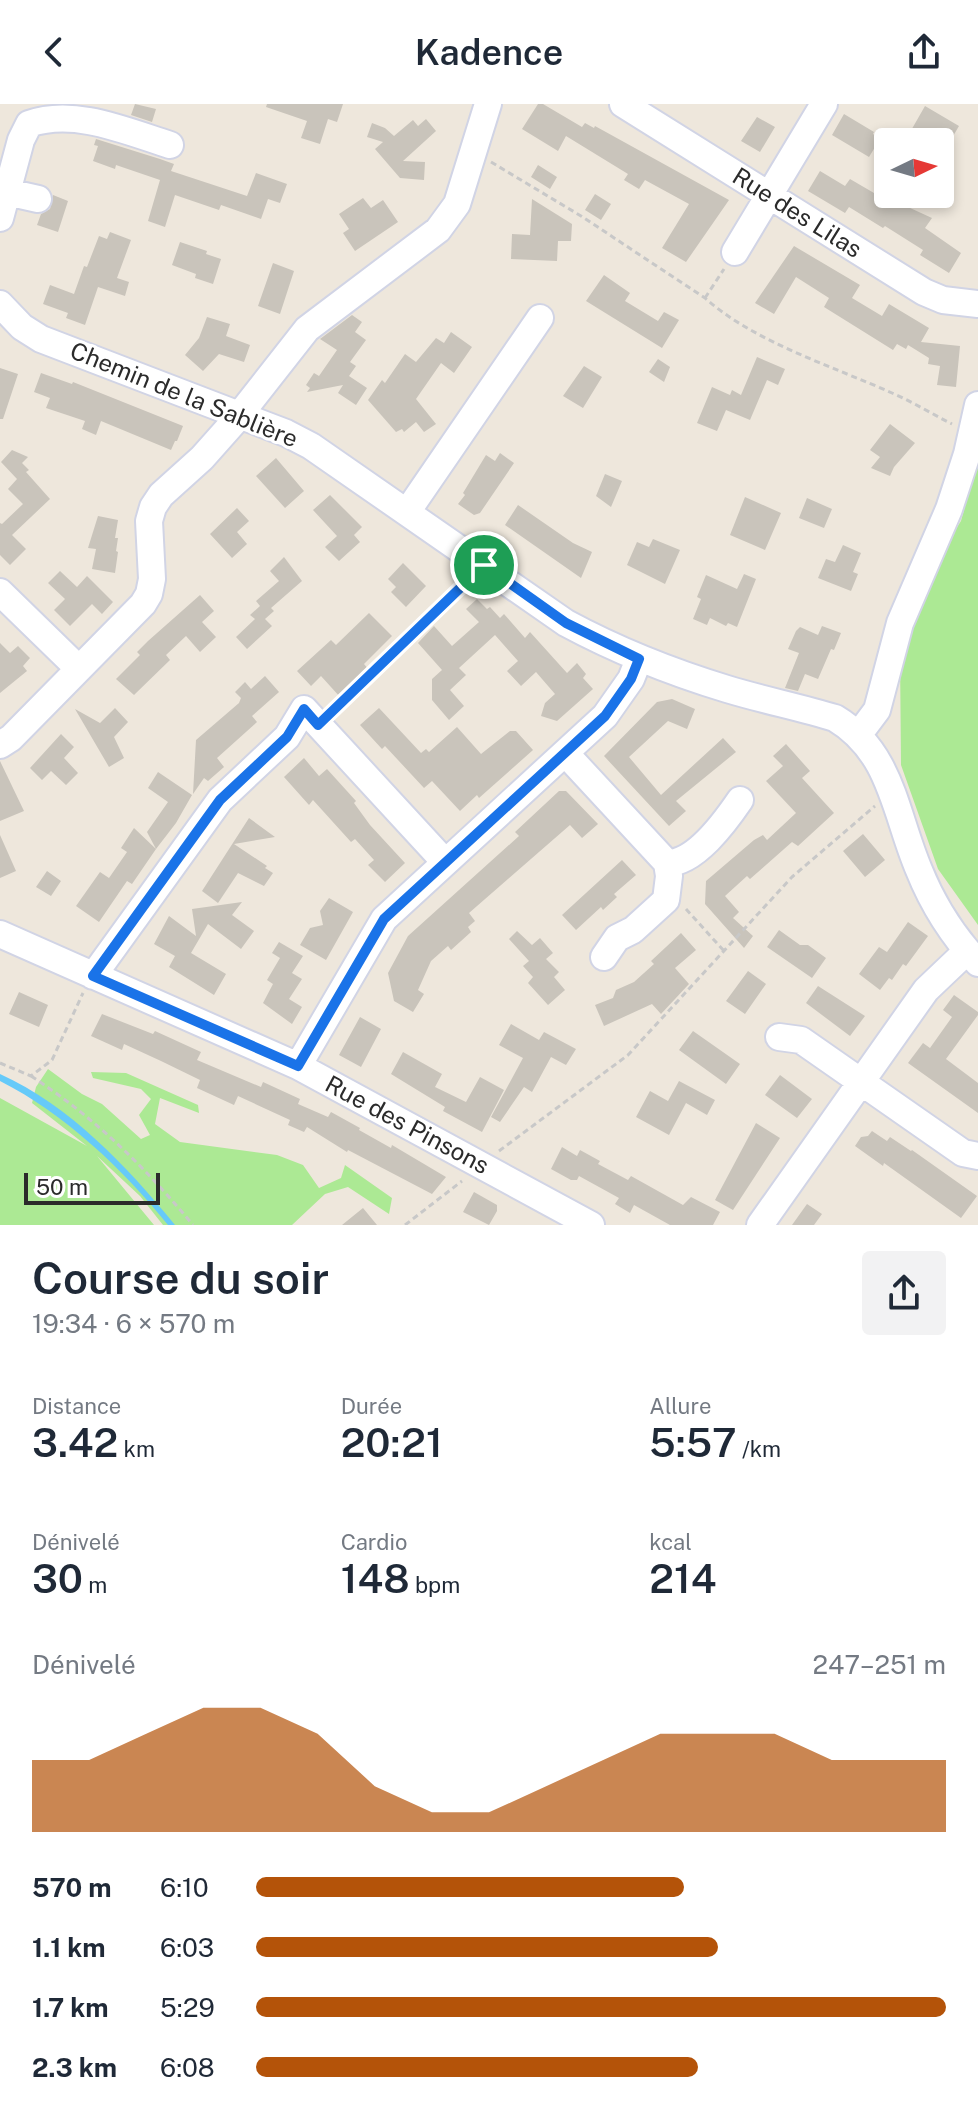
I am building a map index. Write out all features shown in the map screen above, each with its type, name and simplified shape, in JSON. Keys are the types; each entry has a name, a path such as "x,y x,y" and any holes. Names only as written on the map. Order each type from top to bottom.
{"street":[{"path":"0,745 11,738 143,604 152,579 148,534 153,507 239,414 307,329 438,230 449,218 457,204 488,104"},
{"name":"Rue des Lilas","path":"623,104 924,292 943,300 978,304"},
{"path":"735,252 824,104"},
{"path":"0,218 21,140 29,124 48,117 102,123 170,145"},
{"path":"7,192 38,199"},
{"name":"Chemin de la Sablière","path":"0,304 22,327 41,339 239,414 311,446 566,623 639,659 729,689 835,718 859,734 873,751 893,796 911,851 934,904 972,957"},
{"path":"407,512 540,318"},
{"path":"859,734 877,710 900,623 949,509 978,405"},
{"path":"0,592 79,669"},
{"path":"298,1066 384,919 605,716 619,698 639,659"},
{"path":"93,976 220,800 287,737 304,709 445,862"},
{"path":"566,754 667,863 666,900 633,930 617,938 604,957"},
{"path":"667,863 684,860 723,825 740,800"},
{"name":"Rue des Pinsons","path":"0,934 298,1066 591,1225"},
{"path":"760,1225 926,990 972,957"},
{"path":"779,1037 801,1040 963,1153 978,1156"}],"path":[{"path":"473,152 581,216 705,298 723,314 776,342 896,394 972,433"},
{"path":"705,298 735,252"},
{"path":"318,725 484,565"},
{"path":"405,1225 628,1055 792,877 878,804 893,796"},
{"path":"668,890 724,951"},
{"path":"31,1076 52,1060 93,976"},
{"path":"0,1063 31,1076 58,1093 107,1132 155,1179 193,1225"}],"green space":[{"path":"978,458 978,925 938,869 901,765 900,653 961,521"},
{"path":"48,1069 82,1094 102,1104 141,1139 150,1135 139,1115 151,1099 141,1089 93,1078 91,1072 126,1073 198,1105 199,1113 160,1098 155,1124 180,1142 277,1155 303,1165 319,1188 341,1178 345,1165 392,1198 389,1214 348,1187 325,1194 292,1225 163,1225 140,1196 97,1156 154,1225 0,1225 0,1098 87,1146 32,1103 36,1087"}],"water":[{"path":"0,1074 50,1103 96,1139 138,1181 175,1225 168,1225 92,1144 24,1094 0,1081"}],"building":[{"path":"135,104 156,109 152,122 131,115"},
{"path":"267,104 343,104 337,122 328,119 320,144 301,138 307,121 266,107"},
{"path":"538,104 582,127 585,123 595,126 729,200 686,262 662,248 689,204 645,180 639,189 624,180 628,174 566,136 558,151 522,129"},
{"path":"925,106 959,126 954,134 954,128 912,128"},
{"path":"844,114 874,132 874,149 869,157 832,135"},
{"path":"757,117 775,127 760,152 741,141"},
{"path":"426,119 436,131 403,161 425,162 424,180 400,178 375,149 383,142 367,137 372,123 394,136 413,120 418,126"},
{"path":"96,139 174,164 171,171 247,196 256,173 287,184 280,203 268,199 261,219 221,205 219,210 175,195 165,227 148,221 160,180 116,165 115,169 93,161 98,146 94,145"},
{"path":"538,165 557,177 550,189 531,177"},
{"path":"820,171 845,186 850,179 874,193 874,208 910,208 932,218 925,228 961,253 949,273 920,255 923,250 885,226 883,228 849,207 845,213 808,191"},
{"path":"595,194 611,204 601,220 585,210"},
{"path":"53,195 68,201 58,232 37,225 41,214 50,209"},
{"path":"363,198 371,208 383,200 398,222 355,251 343,233 349,229 339,214"},
{"path":"532,199 572,224 571,241 558,241 557,261 511,259 512,234 530,235"},
{"path":"110,232 131,240 117,278 129,282 125,296 98,287 85,325 66,318 68,313 43,304 50,285 74,294 99,236 107,239"},
{"path":"180,242 221,259 213,284 172,265"},
{"path":"794,246 860,285 852,298 882,316 889,304 929,328 921,342 960,346 956,387 937,385 940,366 928,364 929,358 908,345 906,349 897,344 893,350 824,307 829,298 796,277 774,314 755,303"},
{"path":"273,263 294,271 280,314 258,306"},
{"path":"604,275 630,293 625,301 658,321 664,312 679,320 662,348 586,301"},
{"path":"352,315 362,322 355,332 366,340 350,362 356,366 349,376 367,388 356,405 338,393 343,385 307,392 310,388 306,385 314,373 319,376 337,350 320,339"},
{"path":"207,317 230,324 226,336 250,345 244,362 219,354 203,371 185,355 199,338"},
{"path":"451,332 472,347 454,373 441,363 416,399 436,424 424,432 416,422 404,432 402,429 396,432 368,400 382,380 385,383 405,354 416,362 436,338 444,343"},
{"path":"757,357 785,369 778,385 767,380 750,420 726,410 717,431 697,423 712,387 730,395 732,390 741,395"},
{"path":"658,359 670,367 664,382 649,372"},
{"path":"584,366 602,377 583,408 563,396"},
{"path":"0,368 18,374 3,419 0,419"},
{"path":"41,373 73,382 183,426 177,441 171,450 101,421 96,435 82,429 85,421 46,408 50,398 34,392"},
{"path":"890,424 915,443 890,476 871,468 880,457 870,450"},
{"path":"12,450 28,457 22,463 29,470 26,472 50,499 12,535 26,549 10,565 0,555 0,523 23,504 8,489 17,479 1,462"},
{"path":"500,453 514,463 480,513 474,515 458,504 486,455 495,461"},
{"path":"276,458 304,491 285,508 256,476"},
{"path":"605,474 622,481 611,507 596,496"},
{"path":"330,495 362,527 354,535 360,542 339,561 325,547 337,536 313,510"},
{"path":"745,497 781,513 765,550 730,535"},
{"path":"807,498 832,509 824,528 799,518"},
{"path":"518,505 573,543 592,552 581,578 505,525"},
{"path":"237,508 249,521 237,532 247,544 232,558 210,534"},
{"path":"98,516 118,520 115,573 92,569 96,549 88,548"},
{"path":"653,539 680,550 665,584 627,565 637,542 649,547"},
{"path":"843,545 861,553 853,572 858,574 851,591 818,578 826,559 835,562"},
{"path":"284,557 302,581 271,608 274,611 265,619 272,626 247,649 236,637 255,619 250,615 260,606 256,601 279,581 270,571"},
{"path":"403,563 426,586 406,607 391,592 396,587 388,579"},
{"path":"60,571 77,587 87,576 113,602 102,614 92,604 70,626 54,610 65,599 48,583"},
{"path":"744,574 756,579 737,627 728,623 726,626 710,618 707,625 693,619 706,575 737,589"},
{"path":"200,595 214,611 202,622 216,637 200,652 186,636 166,655 170,660 134,695 116,679 140,655 137,652 148,641"},
{"path":"477,599 500,618 504,614 525,638 530,632 567,673 577,663 586,674 583,678 593,689 557,721 541,716 545,703 555,694 536,672 521,686 507,671 518,661 495,635 459,668 466,675 450,690 464,706 449,720 432,700 432,679 442,670 418,643 434,626 452,646 479,622 466,609"},
{"path":"369,613 392,636 364,664 370,671 340,697 321,676 311,686 297,671 331,640 336,645"},
{"path":"822,626 841,633 818,679 805,674 798,691 785,688 799,653 788,649 796,631 800,627 818,635"},
{"path":"0,643 10,653 18,646 30,658 23,666 27,671 0,693"},
{"path":"265,676 279,692 252,716 257,722 217,758 224,767 208,781 204,778 193,794 196,740 239,703 241,698 235,692 245,682 251,689"},
{"path":"672,699 695,709 687,729 668,721 629,757 661,795 723,738 736,752 676,801 686,811 669,826 604,756 657,702"},
{"path":"115,708 128,722 114,737 124,758 109,767 75,709 100,723"},
{"path":"379,708 421,753 426,749 429,752 457,727 481,754 510,731 516,731 533,750 460,811 432,781 424,788 385,746 382,749 360,725"},
{"path":"61,734 74,747 64,758 78,773 66,785 51,771 42,780 30,768"},
{"path":"786,744 810,771 802,778 834,813 798,846 792,842 750,879 747,876 725,896 739,912 733,918 753,936 744,948 705,904 706,881 754,840 763,835 767,840 796,813 766,781 783,766 773,756"},
{"path":"304,758 319,776 327,769 356,801 354,803 370,825 405,863 385,882 368,865 374,860 355,839 351,842 313,800 309,805 284,777"},
{"path":"0,761 24,811 0,821"},
{"path":"158,772 192,795 156,849 147,832 168,802 148,788"},
{"path":"559,791 566,791 598,824 582,838 570,825 469,913 475,921 468,927 471,932 451,950 448,946 431,961 418,990 424,994 413,1012 394,1001 388,973 408,936 519,836 515,832"},
{"path":"249,818 275,837 234,844 273,873 264,886 238,873 218,903 202,891"},
{"path":"134,828 156,849 132,884 127,881 99,922 76,906 100,872 109,878 127,852 121,848"},
{"path":"863,834 885,860 865,877 843,851"},
{"path":"0,835 16,871 0,878"},
{"path":"622,860 636,875 614,894 617,897 603,910 601,907 576,930 562,915"},
{"path":"47,871 61,881 51,896 36,887"},
{"path":"329,898 353,912 326,960 300,945 310,928 323,925 320,911"},
{"path":"242,902 232,915 254,931 241,949 208,924 191,953 226,974 214,995 169,967 175,956 154,944 169,916 196,936 192,909"},
{"path":"908,922 928,936 906,966 903,964 880,990 859,974 879,947 887,952"},
{"path":"779,930 826,958 812,978 767,947"},
{"path":"517,931 532,945 540,938 553,953 546,959 559,972 554,977 565,990 548,1005 528,983 533,977 523,966 529,961 509,939"},
{"path":"681,933 696,950 675,968 689,984 661,1014 652,1004 604,1026 595,1005 613,998 616,990 634,982"},
{"path":"279,942 303,956 292,973 302,979 289,999 302,1007 292,1024 263,1003 273,984 267,980 280,958 272,953"},
{"path":"748,971 766,984 745,1014 726,1001"},
{"path":"818,986 865,1016 850,1036 806,1003"},
{"path":"19,992 48,1005 39,1027 9,1014"},
{"path":"954,995 978,1015 946,1059 978,1083 978,1113 908,1063 923,1043 930,1048 952,1017 943,1010"},
{"path":"102,1014 153,1034 155,1031 201,1052 197,1060 261,1087 263,1082 300,1099 298,1104 328,1117 331,1112 446,1177 432,1194 347,1152 307,1127 304,1132 288,1125 290,1120 238,1096 234,1105 197,1088 200,1080 124,1044 122,1050 91,1036"},
{"path":"360,1017 381,1029 361,1067 339,1055"},
{"path":"511,1024 539,1040 544,1032 576,1049 566,1065 551,1057 532,1092 524,1087 500,1122 491,1117 523,1058 499,1045"},
{"path":"693,1031 740,1064 726,1084 679,1050"},
{"path":"403,1052 442,1074 435,1087 466,1102 480,1077 504,1090 482,1132 443,1111 445,1107 391,1074"},
{"path":"780,1075 812,1099 797,1118 765,1095"},
{"path":"679,1081 715,1100 707,1115 686,1103 669,1135 636,1117 650,1091 668,1101"},
{"path":"756,1123 780,1138 733,1210 715,1200"},
{"path":"872,1131 887,1141 890,1137 912,1150 977,1196 961,1218 855,1146 861,1137 868,1136"},
{"path":"562,1147 577,1156 580,1150 600,1161 598,1164 628,1180 631,1176 683,1205 691,1197 720,1212 713,1225 670,1225 634,1205 630,1213 615,1204 619,1198 579,1176 577,1180 571,1180 551,1169"},
{"path":"474,1192 497,1205 489,1225 463,1212"},
{"path":"807,1204 822,1214 814,1225 792,1225"},
{"path":"363,1208 377,1225 342,1225"}],"route":[{"path":"484,565 566,623 639,659 631,679 605,716 384,919 298,1066 93,976 220,800 287,737 304,709 318,725 484,565"}]}
